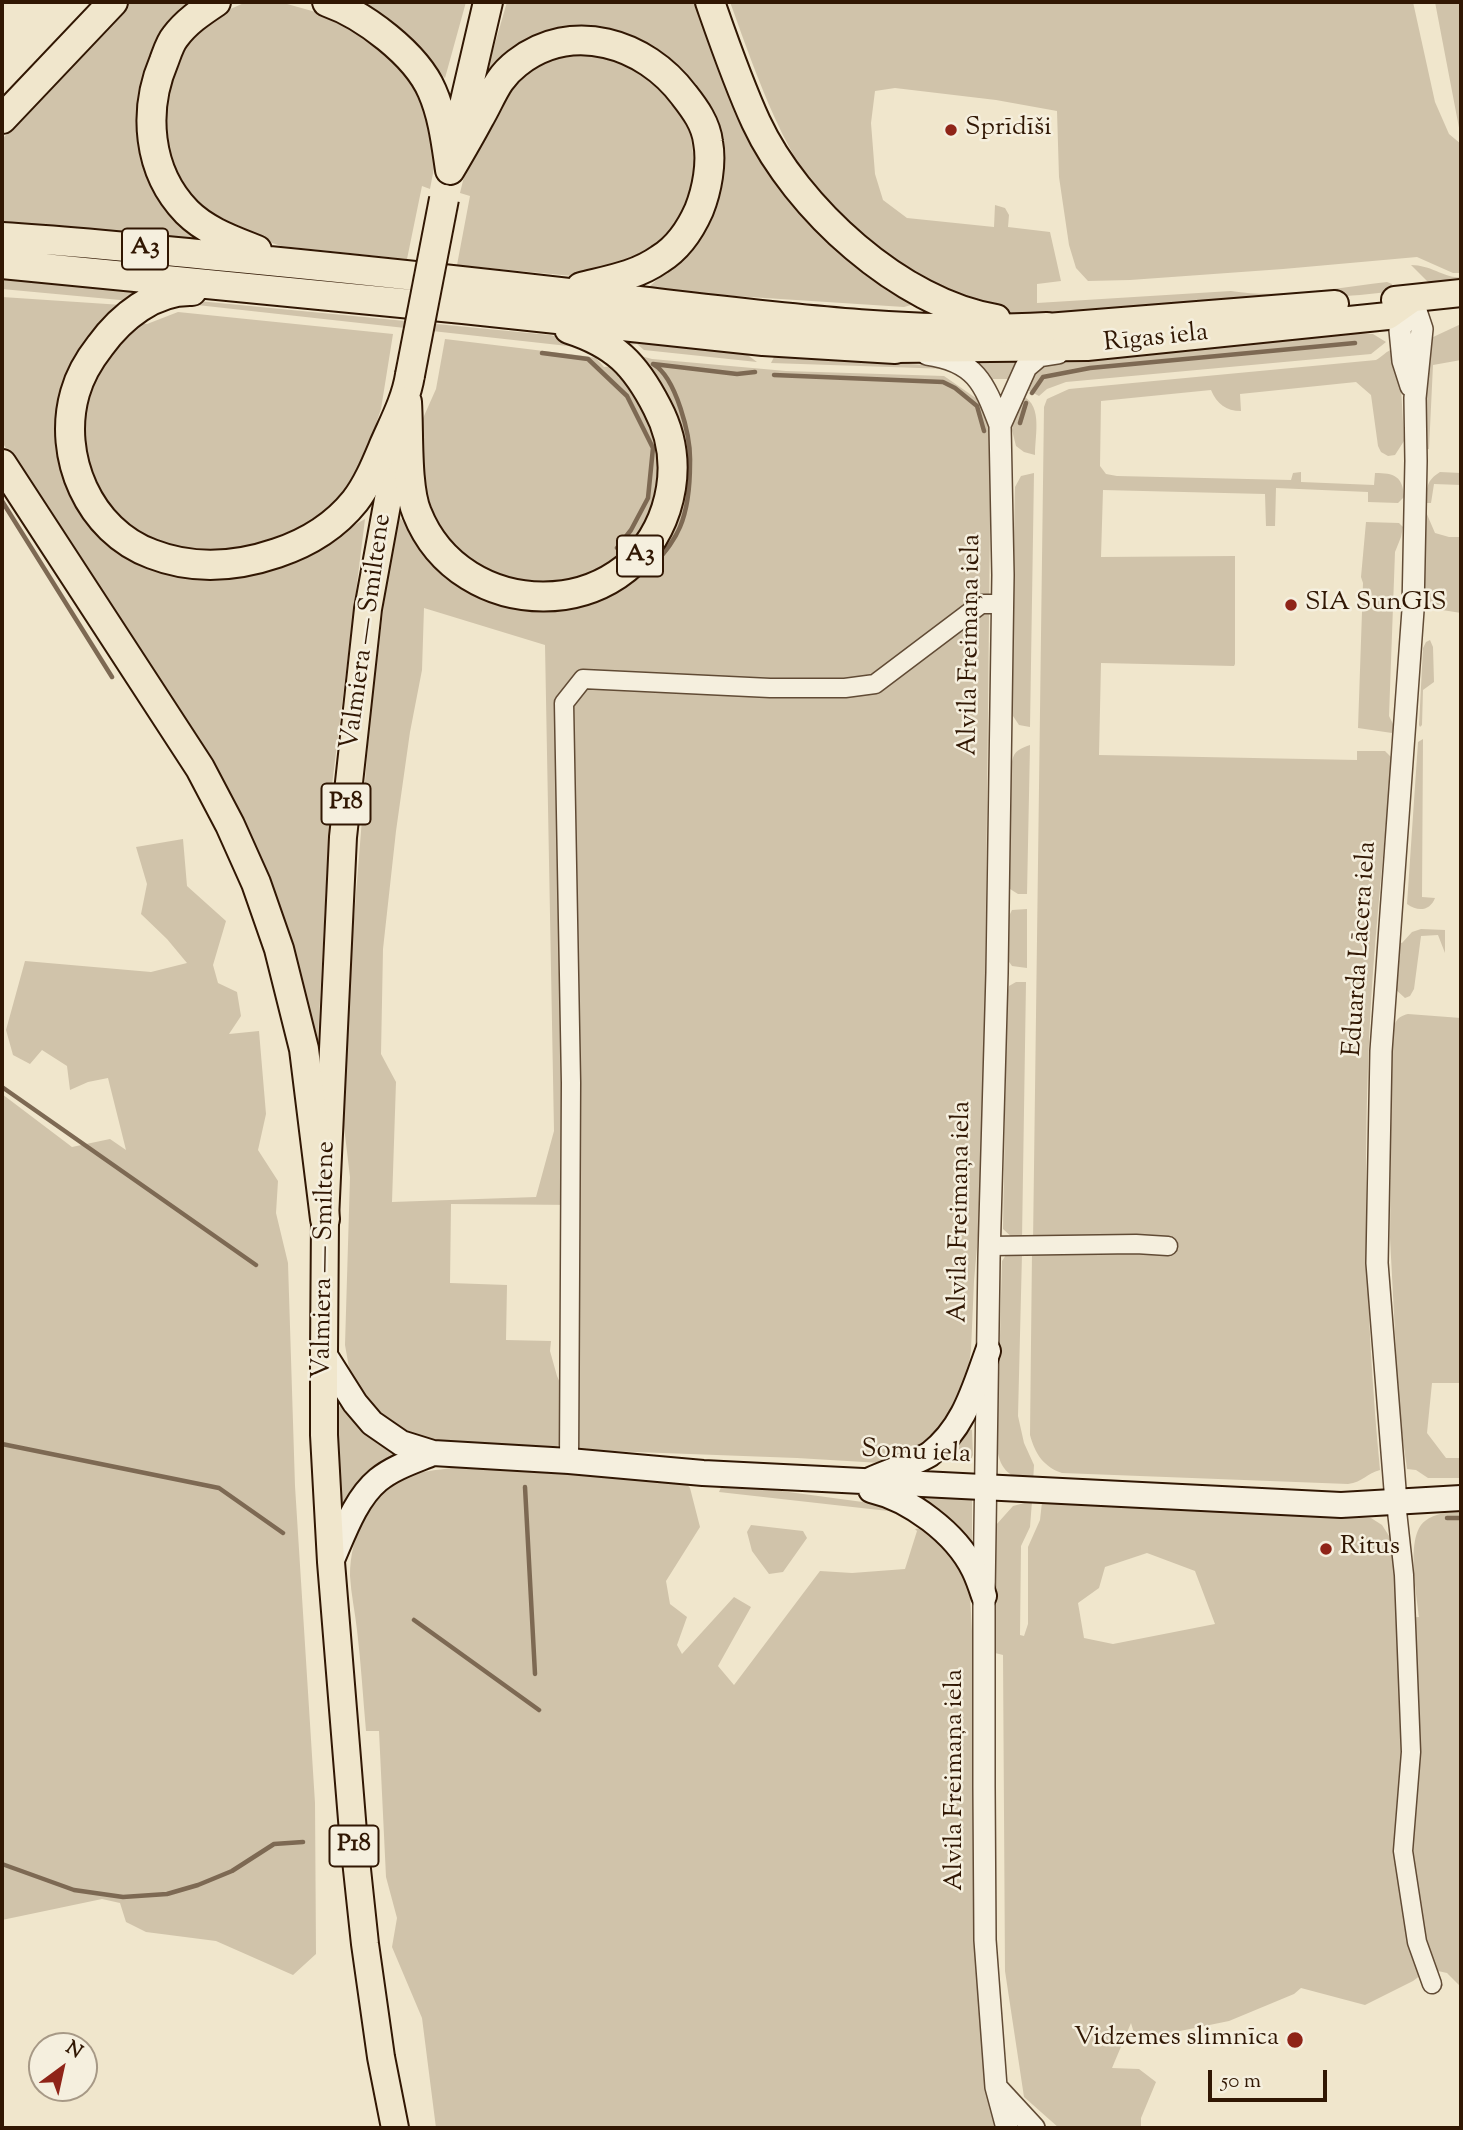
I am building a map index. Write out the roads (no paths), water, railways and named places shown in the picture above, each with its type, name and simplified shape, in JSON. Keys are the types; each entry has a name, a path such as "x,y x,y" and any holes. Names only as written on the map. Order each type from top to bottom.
{"highway":[{"path":"2,118 113,2"},
{"path":"216,2 190,20 173,38 154,88 151,125 158,162 169,188 187,212 206,227 216,234 289,262"},
{"path":"327,2 337,5 379,32 423,73 442,118 450,170"},
{"name":"A3","path":"463,309 569,329 594,337 614,349 632,366 649,391 669,435 673,478 670,497 654,537 640,555 623,571 603,583 553,596 513,594 473,579 439,551 424,529 415,509 411,487 408,384 450,170 488,2"},
{"path":"710,2 756,123 786,173 828,221 868,259 923,294 964,311 990,318 1047,327"},
{"path":"450,170 481,117 499,79 518,62 540,49 572,40 599,42 628,49 654,63 679,88 699,114 708,141 706,184 693,222 662,259 640,271 562,292"},
{"name":"A3","path":"2,237 461,279 906,328 990,330 1047,327"},
{"name":"A3","path":"2,264 763,341 895,349"},
{"path":"326,295 182,290 144,305 115,329 83,373 72,407 70,429 77,474 86,496 99,515 133,545 173,561 206,565 236,564 288,550 328,527 354,502 372,473 408,384"},
{"path":"2,464 200,768 256,883 279,949 304,1049 325,1219"}],"main road":[{"name":"Rīgas iela","path":"1047,327 1461,293"},
{"name":"Rīgas iela","path":"895,349 1087,347 1388,316 1412,299"},
{"name":"Valmiera — Smiltene","path":"396,2128 381,2057 353,1832 331,1562 324,1435 324,1354 325,1219 339,914 350,760 368,609 408,384"},
{"path":"866,1482 929,1455 956,1427 970,1402 988,1351"},
{"path":"324,1354 355,1403 372,1423 401,1443 433,1453"},
{"name":"Somu iela","path":"433,1453 703,1473 1341,1505 1461,1498"},
{"path":"331,1562 349,1521 377,1481 400,1466 433,1453"},
{"path":"812,1477 883,1493 911,1505 955,1544 973,1568 984,1596"}],"street":[{"name":"Eduarda Lācera iela","path":"1396,1502 1377,1250 1381,1051 1413,610 1415,398 1403,361 1400,330 1412,299"},
{"name":"Alvila Freimaņa iela","path":"1007,2128 996,2087 985,1940 984,1596 989,1246 997,973 1002,604 1000,425 1026,367 1039,356 1087,347"},
{"path":"895,349 938,355 960,363 978,376 989,395 1000,425"},
{"path":"569,1461 571,1083 564,703 583,679 770,688 845,688 875,684 981,604 1002,604"},
{"path":"989,1246 1168,1246"},
{"path":"1396,1502 1405,1575 1411,1752 1403,1851 1417,1942 1432,1984"},
{"path":"996,2087 1034,2128"}],"waterway":[{"path":"1032,393 1043,377 1090,368 1355,343"},
{"path":"542,353 588,359 627,396 653,448 648,498 631,530 617,548"},
{"path":"649,571 670,545 683,520 690,471 688,438 680,408 669,381 653,364 737,374 755,372"},
{"path":"774,375 943,382 977,406 984,431"},
{"path":"1020,423 1026,403"},
{"path":"2,501 112,677"},
{"path":"2,1087 256,1265"},
{"path":"2,1444 219,1488 283,1533"},
{"path":"525,1487 535,1674"},
{"path":"1447,1518 1461,1518"},
{"path":"414,1620 539,1710"},
{"path":"2,1864 74,1890 123,1897 167,1894 232,1871 274,1844 303,1842"}],"place":[{"name":"Sprīdīši","path":"951,130"},
{"name":"SIA SunGIS","path":"1291,605"},
{"name":"Ritus","path":"1326,1549"},
{"name":"Vidzemes slimnīca","path":"1295,2040"}]}
